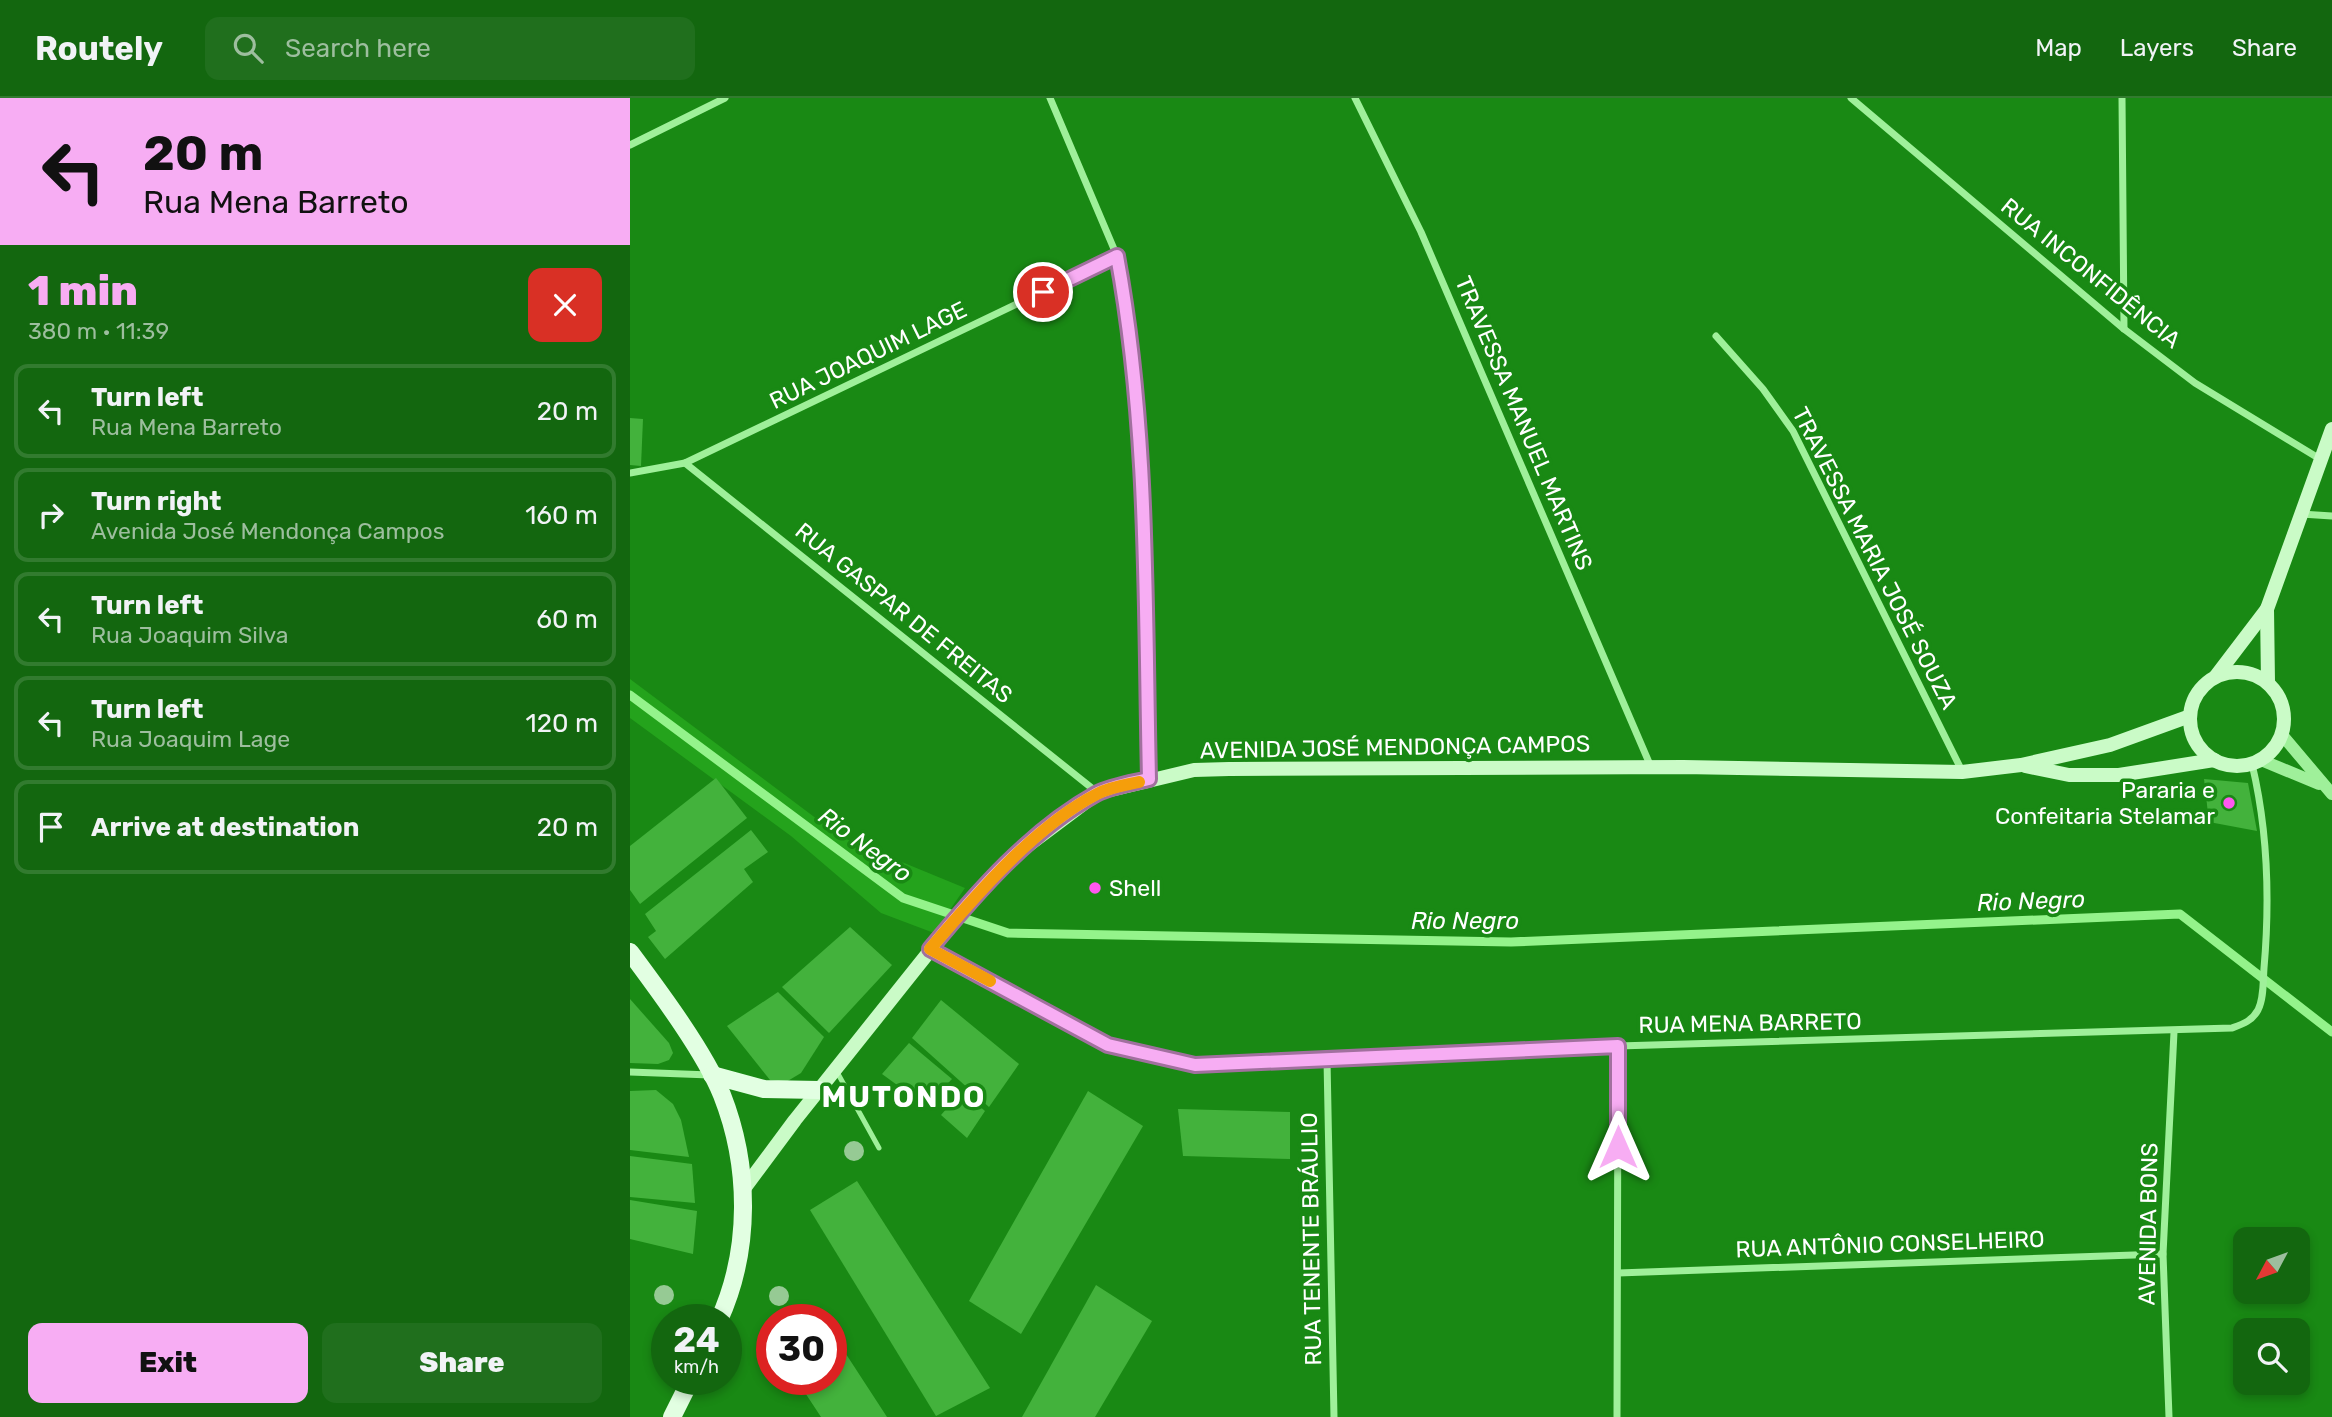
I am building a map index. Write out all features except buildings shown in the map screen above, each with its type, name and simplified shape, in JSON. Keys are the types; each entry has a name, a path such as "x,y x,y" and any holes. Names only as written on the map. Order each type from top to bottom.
{"main road":[{"path":"2216,676 2234,671 2252,673 2269,682 2280,697 2285,716 2282,734 2277,745 2257,762 2226,765 2214,760 2200,749 2192,734 2190,716 2197,692 2216,676 2267,609 2332,429"},
{"path":"2267,609 2269,682"},
{"name":"AVENIDA JOSÉ MENDONÇA CAMPOS","path":"743,1190 972,898 1018,853 1098,793 1194,770 1229,769 1651,767 1962,772 2021,765 2110,745 2190,716"},
{"name":"AVENIDA JOSÉ MENDONÇA CAMPOS","path":"2021,765 2069,775 2119,775 2214,760"},
{"path":"630,952 658,989 712,1075 732,1125 743,1190 743,1225 723,1304"},
{"path":"712,1075 764,1089 819,1090"},
{"path":"672,1417 683,1395"}],"street":[{"path":"630,145 725,98"},
{"path":"1050,98 1117,256 1132,335 1142,472 1149,779"},
{"name":"TRAVESSA MANUEL MARTINS","path":"1355,98 1421,232 1651,767"},
{"name":"RUA INCONFIDÊNCIA","path":"1851,98 2124,329 2195,383 2320,459"},
{"path":"2122,98 2124,329"},
{"name":"RUA JOAQUIM LAGE","path":"630,473 685,463 1117,256"},
{"name":"TRAVESSA MARIA JOSÉ SOUZA","path":"1716,336 1763,388 1793,431 1962,772"},
{"name":"RUA GASPAR DE FREITAS","path":"685,463 1098,793"},
{"path":"2300,514 2332,516"},
{"path":"2282,734 2327,790"},
{"path":"2257,762 2327,790"},
{"name":"RUA MENA BARRETO","path":"930,949 1108,1045 1195,1065 1618,1046 2174,1032 2232,1028 2248,1022 2258,1010 2262,995 2266,946 2266,853 2257,762"},
{"name":"AVENIDA BONS","path":"2169,1417 2164,1254 2174,1032"},
{"path":"1617,1417 1618,1046"},
{"name":"RUA TENENTE BRÁULIO","path":"1327,1060 1334,1417"},
{"path":"630,1072 712,1075"},
{"name":"RUA ANTÔNIO CONSELHEIRO","path":"1618,1273 2164,1254"}],"lane":[{"path":"836,1070 879,1148"}],"green space":[{"path":"630,679 841,837 965,888 934,933 881,913 791,836 630,718"}],"waterway":[{"name":"Rio Negro","path":"630,695 903,898 1008,933 1511,942 2180,914 2332,1032"}],"slow traffic":[{"path":"990,981 930,949 972,898 1018,853 1098,793 1139,782"}],"place":[{"name":"Pararia e Confeitaria Stelamar","path":"2229,803"},
{"name":"Shell","path":"1095,888"}],"district":[{"name":"MUTONDO","path":"904,1097"}],"route":[{"path":"1043,292 1117,256 1132,335 1142,472 1149,779 1098,793 1055,824 1018,853 972,898 930,949 1108,1045 1195,1065 1618,1046 1618,1147"}]}
